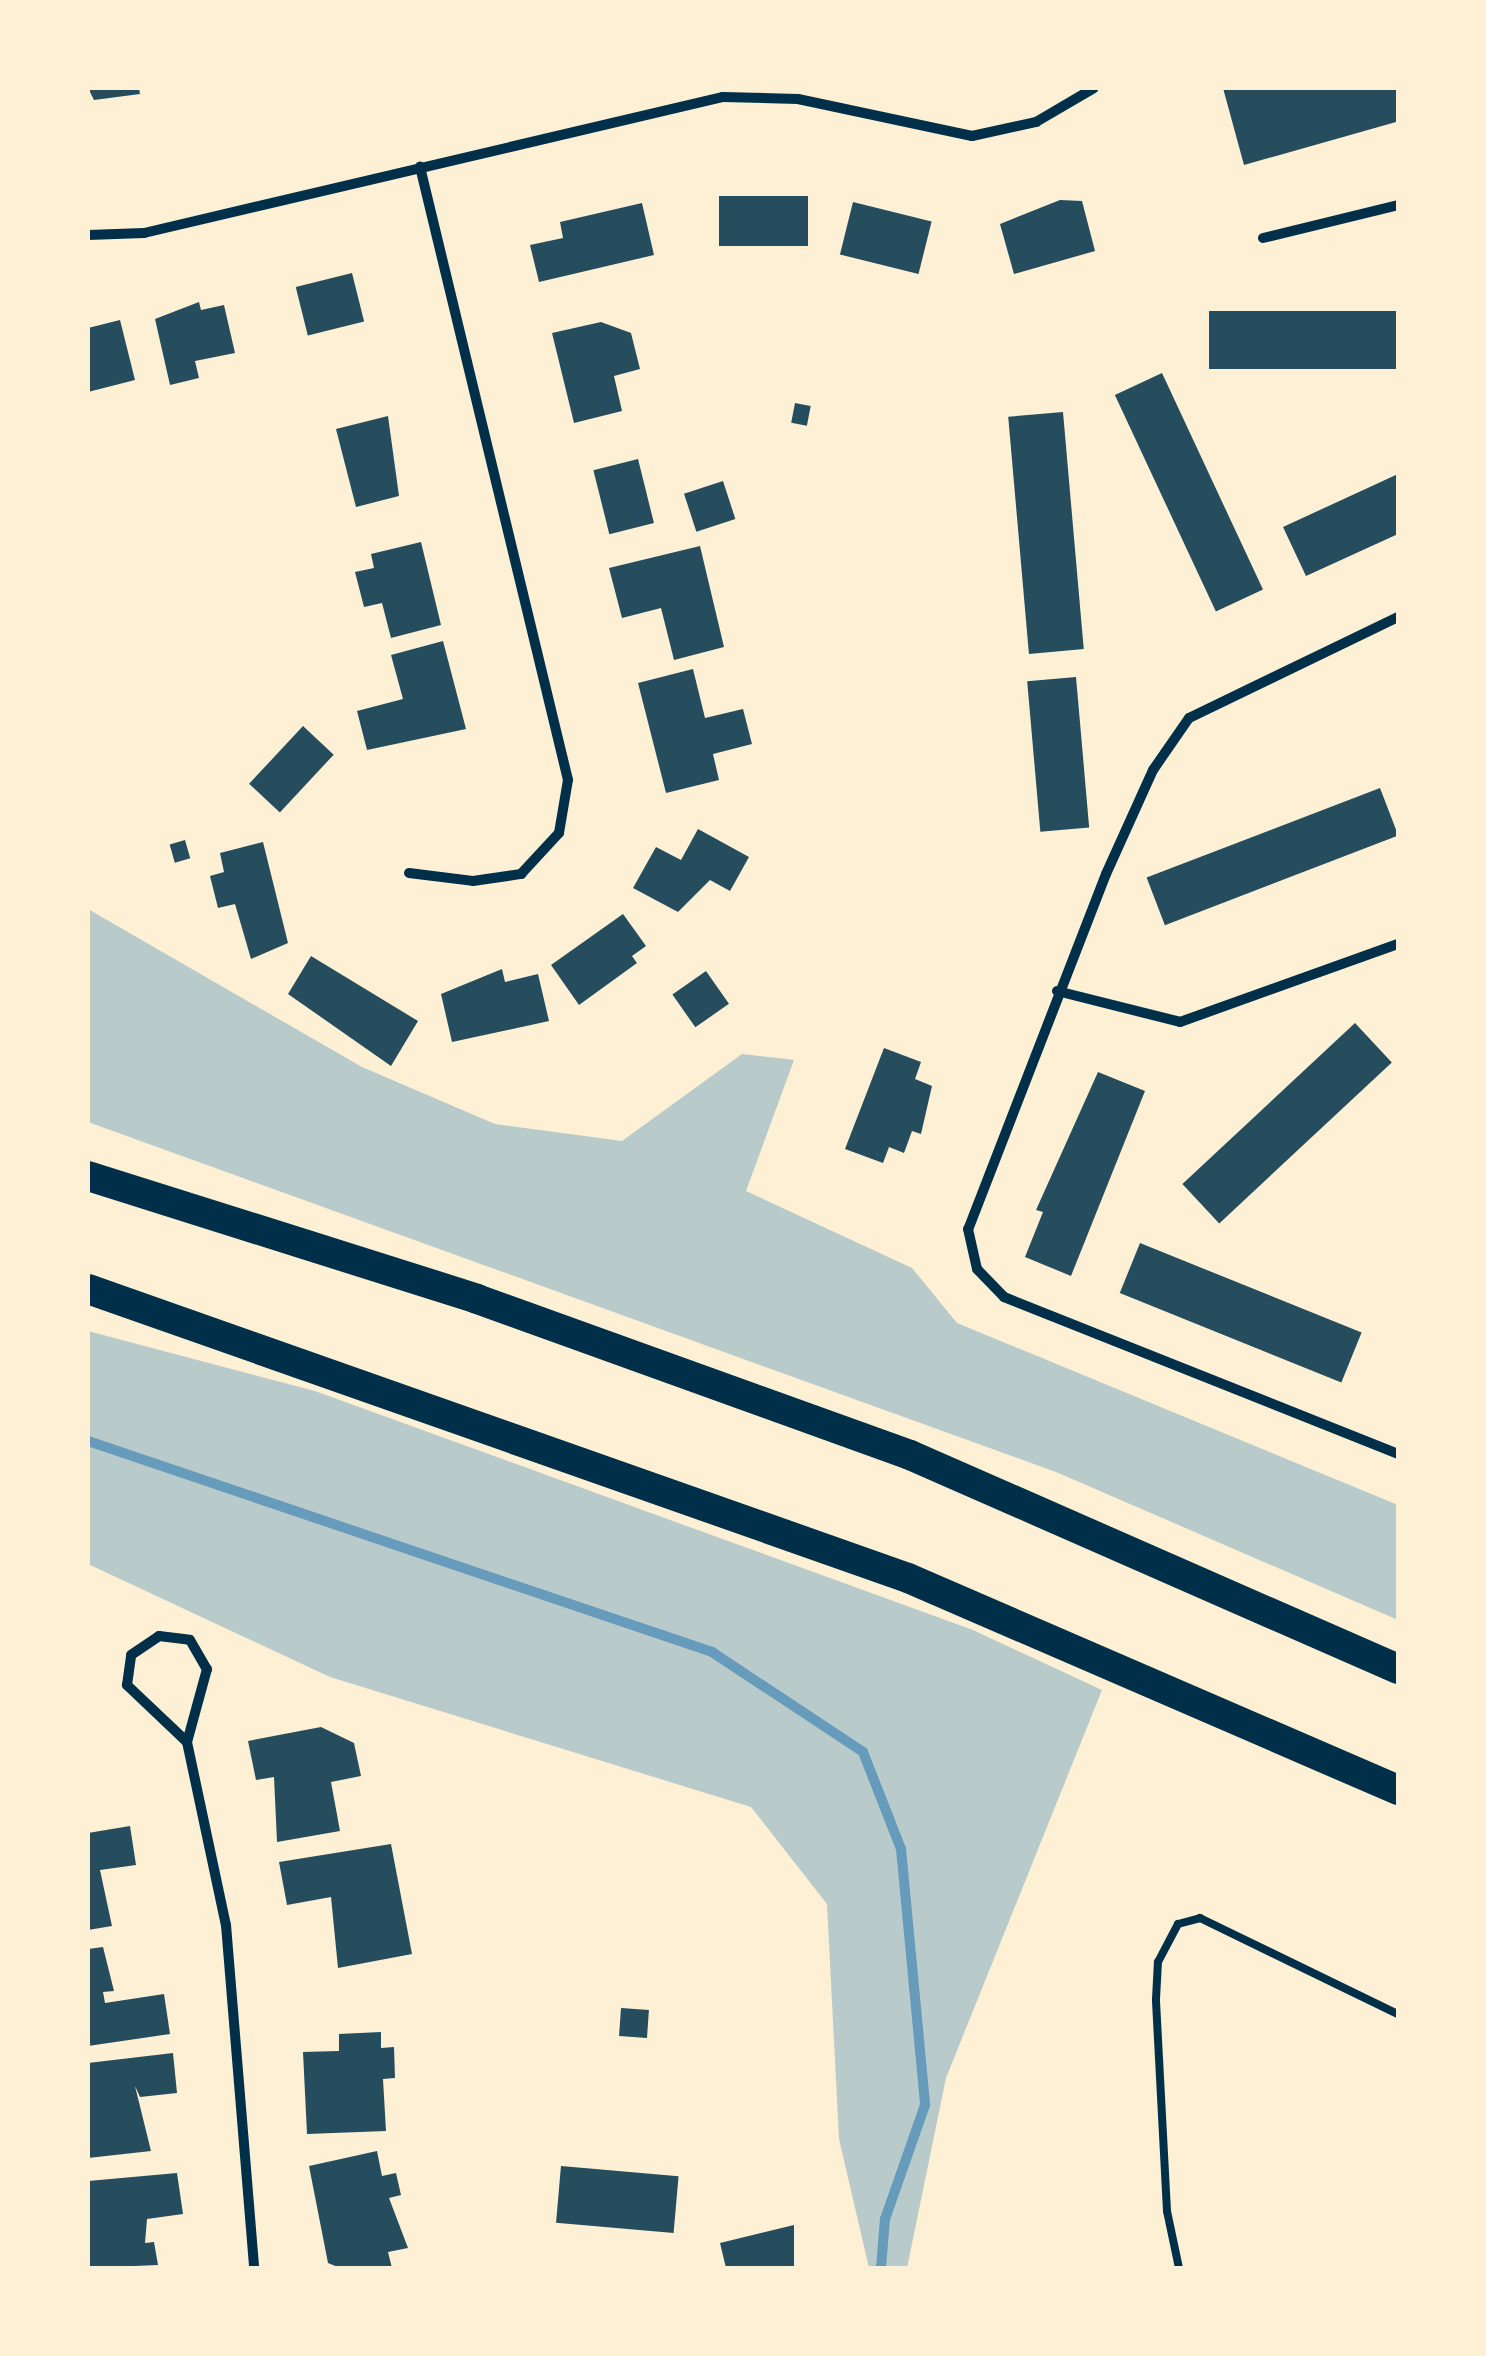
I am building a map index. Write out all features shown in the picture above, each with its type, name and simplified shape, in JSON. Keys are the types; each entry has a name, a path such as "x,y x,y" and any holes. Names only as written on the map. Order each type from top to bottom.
{"highway":[{"path":"88,1176 477,1299 910,1455 1398,1669"},
{"path":"88,1289 908,1578 1398,1790"}],"street":[{"path":"88,235 144,234 723,97 798,99 972,136 1036,122 1094,88"},
{"path":"409,874 473,881 521,874 559,833 568,780 420,167"},
{"path":"1263,238 1398,204"},
{"path":"1398,617 1189,718 1153,770 1057,990 968,1230 977,1269 1004,1296 1398,1454"},
{"path":"1057,990 1180,1022 1398,944"},
{"path":"187,1742 127,1685 132,1656 159,1636 190,1640 207,1669 187,1742 226,1926 254,2268"}],"lane":[{"path":"1178,2268 1156,1998 1158,1962 1178,1924 1200,1918 1398,2014"}],"shaded area":[{"path":"88,909 362,1067 495,1124 622,1141 742,1054 794,1060 746,1191 912,1268 957,1323 1398,1505 1398,1620 1056,1472 88,1122"},
{"path":"88,1331 315,1391 973,1630 1102,1690 946,2078 907,2268 869,2268 839,2139 827,1904 751,1807 330,1677 88,1564"}],"building":[{"path":"88,88 139,88 140,94 94,100"},
{"path":"1223,88 1398,88 1398,114 1396,122 1244,165"},
{"path":"719,196 808,196 808,246 719,246"},
{"path":"1060,200 1082,201 1095,251 1014,274 1000,224"},
{"path":"853,202 932,222 919,274 840,254"},
{"path":"642,203 654,255 539,282 530,245 563,238 560,222"},
{"path":"352,273 364,322 308,336 296,287"},
{"path":"199,302 201,310 224,305 235,353 195,361 199,378 170,385 155,319"},
{"path":"1209,311 1398,311 1398,369 1209,369"},
{"path":"120,320 135,380 88,392 88,328"},
{"path":"601,322 631,333 640,369 614,376 622,411 574,423 552,333"},
{"path":"1162,373 1263,590 1216,612 1115,395"},
{"path":"795,403 811,406 807,426 791,423"},
{"path":"1063,412 1084,649 1029,654 1008,417"},
{"path":"388,416 399,496 356,507 336,429"},
{"path":"638,459 654,523 609,534 593,470"},
{"path":"1398,474 1398,534 1306,576 1283,527"},
{"path":"723,481 735,519 696,532 684,494"},
{"path":"421,542 441,625 391,638 382,603 364,607 355,572 374,568 371,554"},
{"path":"700,546 724,647 674,660 661,608 622,618 609,568"},
{"path":"443,641 466,729 367,750 357,711 403,699 391,655"},
{"path":"693,669 705,718 743,709 752,744 713,754 719,780 666,793 638,683"},
{"path":"1076,677 1089,827 1040,832 1027,681"},
{"path":"303,726 334,755 280,812 249,784"},
{"path":"1380,788 1398,836 1165,925 1147,878"},
{"path":"698,829 749,857 730,891 710,880 678,912 633,888 656,847 681,860"},
{"path":"185,840 190,858 175,863 170,844"},
{"path":"263,842 288,943 251,959 235,904 218,908 210,876 224,872 220,853"},
{"path":"623,914 646,946 632,956 637,963 579,1005 551,965"},
{"path":"311,956 418,1021 391,1066 288,994"},
{"path":"502,969 505,982 538,974 549,1021 452,1042 441,994"},
{"path":"706,971 729,1004 695,1027 672,995"},
{"path":"1355,1023 1392,1062 1219,1223 1182,1184"},
{"path":"884,1048 921,1062 915,1079 932,1086 921,1134 912,1131 904,1153 889,1147 883,1163 845,1149"},
{"path":"1098,1072 1145,1091 1071,1276 1025,1257 1043,1212 1036,1210"},
{"path":"1140,1243 1362,1333 1341,1383 1120,1293"},
{"path":"321,1727 354,1743 361,1776 331,1782 340,1831 277,1842 274,1777 256,1780 248,1741"},
{"path":"130,1826 136,1865 100,1870 112,1926 88,1930 88,1833"},
{"path":"391,1844 412,1954 338,1968 331,1897 287,1905 279,1862"},
{"path":"103,1947 114,1991 103,1992 105,2003 164,1994 170,2034 88,2046 88,1949"},
{"path":"621,2008 649,2010 647,2038 619,2036"},
{"path":"381,2032 381,2048 394,2047 395,2078 383,2079 386,2131 307,2134 303,2052 339,2051 339,2034"},
{"path":"173,2053 177,2093 140,2097 135,2086 151,2151 88,2158 88,2063"},
{"path":"377,2151 382,2176 396,2173 401,2195 389,2198 408,2248 388,2252 392,2268 340,2268 328,2263 309,2166"},
{"path":"561,2166 679,2176 674,2233 556,2223"},
{"path":"177,2173 183,2214 147,2219 145,2243 154,2242 158,2265 88,2268 88,2181"},
{"path":"794,2225 794,2268 726,2268 720,2243"}],"waterway":[{"path":"88,1441 712,1652 863,1752 901,1849 925,2105 885,2219 881,2268"}]}
